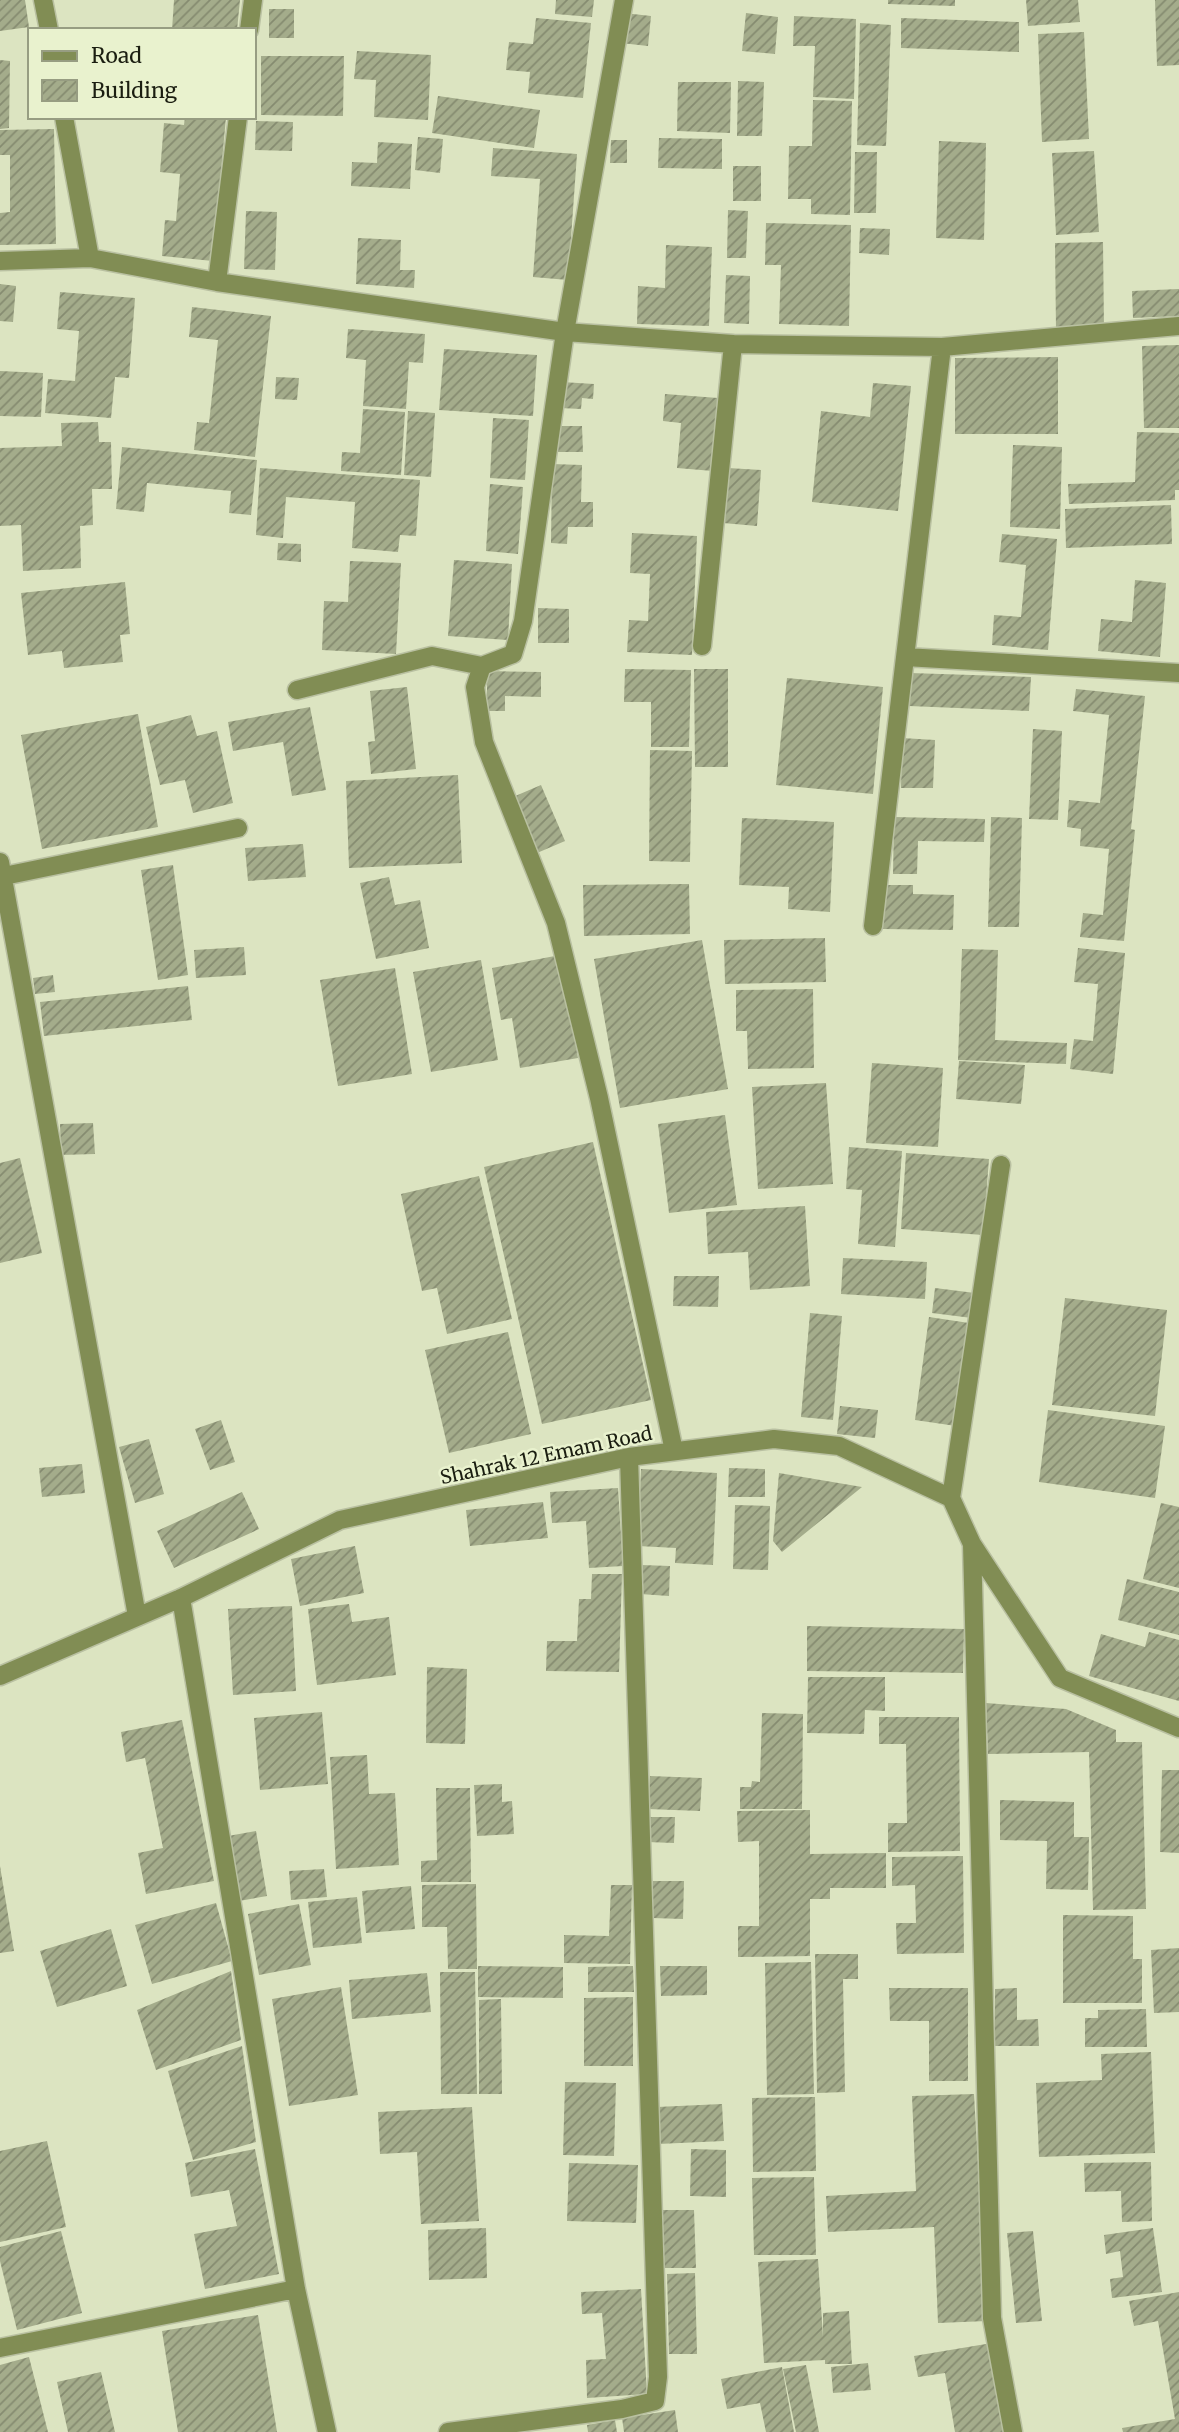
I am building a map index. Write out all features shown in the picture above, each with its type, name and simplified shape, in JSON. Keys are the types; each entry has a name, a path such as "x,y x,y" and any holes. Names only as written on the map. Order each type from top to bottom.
{"street":[{"path":"43,0 49,28"},
{"path":"249,28 253,0"},
{"path":"297,690 432,656 482,666 513,654 523,621 565,332 624,0"},
{"path":"64,119 90,258"},
{"path":"217,282 238,119"},
{"path":"0,261 90,258 217,282 565,332 733,344 942,347 1179,327"},
{"path":"702,646 733,344"},
{"path":"873,926 942,347"},
{"path":"905,657 1179,673"},
{"path":"482,666 475,687 484,742 556,923 599,1098 674,1451"},
{"path":"137,1616 2,869 238,828"},
{"path":"1001,1165 951,1498 972,1544 1060,1678 1166,1726 1179,1728"},
{"name":"Shahrak 12 Emam Road","path":"0,1676 181,1598 340,1520 629,1457 774,1439 839,1446 951,1498"},
{"path":"448,2432 622,2409 655,2401 658,2377 629,1457"},
{"path":"972,1544 992,2318 1013,2432"},
{"path":"181,1598 296,2289 327,2432"},
{"path":"0,2348 296,2289"}],"building":[{"path":"0,0 25,0 29,27 0,31"},
{"path":"174,0 240,0 237,28 172,28"},
{"path":"556,0 594,0 592,17 555,14"},
{"path":"888,0 955,0 955,6 888,4"},
{"path":"1026,0 1078,0 1080,22 1028,26"},
{"path":"1155,0 1179,0 1179,65 1157,66"},
{"path":"269,9 294,9 294,38 269,38"},
{"path":"624,13 651,16 648,46 621,43"},
{"path":"746,13 778,17 775,54 742,51"},
{"path":"794,16 856,19 854,99 813,97 815,46 793,46"},
{"path":"536,18 591,23 583,98 528,93 530,72 506,70 509,42 533,44"},
{"path":"901,18 1019,22 1019,52 901,48"},
{"path":"860,23 891,25 886,146 857,145"},
{"path":"1084,32 1089,139 1042,142 1038,34"},
{"path":"357,51 431,55 428,120 374,117 376,80 354,79"},
{"path":"261,56 344,56 343,116 261,115"},
{"path":"0,60 10,61 9,128 0,129"},
{"path":"738,81 764,82 762,136 737,136"},
{"path":"678,82 731,82 730,133 677,131"},
{"path":"438,96 540,110 534,148 432,133"},
{"path":"813,100 852,101 850,215 811,214 811,199 788,199 789,146 812,146"},
{"path":"185,119 226,119 213,261 162,256 165,220 176,221 180,174 160,172 164,123 184,125"},
{"path":"256,121 293,122 292,151 255,150"},
{"path":"54,129 56,244 0,245 0,213 10,212 10,155 0,155 0,130"},
{"path":"418,137 443,139 440,173 415,170"},
{"path":"659,138 722,139 722,169 658,168"},
{"path":"611,140 627,140 627,163 610,163"},
{"path":"939,141 986,143 984,240 936,238"},
{"path":"378,142 412,144 410,189 351,186 352,162 377,163"},
{"path":"493,148 577,154 568,280 533,277 540,179 491,176"},
{"path":"1094,151 1099,232 1056,235 1052,153"},
{"path":"855,152 877,152 876,213 854,213"},
{"path":"733,166 761,166 761,201 733,201"},
{"path":"728,210 748,211 746,258 727,258"},
{"path":"246,211 277,212 275,270 244,269"},
{"path":"766,223 851,225 849,326 779,324 781,265 765,265"},
{"path":"860,228 890,229 889,255 859,253"},
{"path":"358,238 401,240 400,270 415,270 414,288 356,284"},
{"path":"1103,242 1104,329 1056,330 1055,243"},
{"path":"666,245 712,247 709,326 637,324 638,286 665,288"},
{"path":"726,275 750,276 749,324 724,323"},
{"path":"0,284 16,286 13,322 0,321"},
{"path":"1179,289 1179,316 1133,318 1132,291"},
{"path":"60,292 135,298 129,378 115,377 111,418 45,413 48,379 75,381 79,331 57,329"},
{"path":"192,307 271,316 255,457 194,450 197,422 209,423 218,340 189,337"},
{"path":"348,329 425,334 423,363 409,362 406,409 363,406 366,360 346,358"},
{"path":"1179,345 1179,428 1144,428 1142,346"},
{"path":"444,349 537,355 533,416 439,410"},
{"path":"1058,357 1058,434 955,434 955,358"},
{"path":"0,371 43,373 41,417 0,416"},
{"path":"276,377 299,378 297,400 275,399"},
{"path":"562,382 594,384 593,399 582,398 581,409 560,408"},
{"path":"873,383 911,386 898,511 812,502 821,411 870,417"},
{"path":"665,394 718,398 713,471 677,468 681,423 663,421"},
{"path":"363,409 405,412 401,475 341,471 342,452 360,453"},
{"path":"408,411 435,413 431,477 404,475"},
{"path":"493,418 529,420 525,480 490,478"},
{"path":"98,422 99,442 111,442 112,489 92,489 93,525 80,526 81,568 23,571 21,525 0,526 0,448 62,446 61,423"},
{"path":"555,426 582,426 583,452 555,452"},
{"path":"1137,432 1179,433 1179,490 1175,490 1175,500 1069,504 1068,484 1135,482"},
{"path":"1013,445 1062,447 1060,529 1010,527"},
{"path":"122,447 257,460 251,515 229,513 231,491 147,483 144,512 116,509"},
{"path":"552,464 582,465 581,502 593,502 593,527 568,527 567,544 551,543"},
{"path":"260,468 420,480 416,536 400,535 398,552 352,548 355,502 286,497 283,538 256,535"},
{"path":"728,468 761,470 757,526 723,523"},
{"path":"490,484 523,487 518,554 486,551"},
{"path":"1171,505 1172,544 1066,548 1065,509"},
{"path":"632,533 697,536 692,655 627,652 629,620 648,621 650,574 630,573"},
{"path":"1002,534 1057,539 1048,650 992,645 994,615 1021,617 1026,565 999,562"},
{"path":"278,543 301,544 301,562 277,560"},
{"path":"454,560 512,564 508,640 448,636"},
{"path":"350,561 401,563 396,654 322,650 324,601 348,602"},
{"path":"1135,580 1166,583 1160,657 1098,651 1101,619 1132,622"},
{"path":"125,582 130,634 120,635 123,662 64,668 62,651 28,655 21,593"},
{"path":"538,608 569,609 569,643 538,643"},
{"path":"625,669 691,670 689,747 651,747 651,702 624,702"},
{"path":"694,669 728,669 728,767 695,767"},
{"path":"487,671 541,672 541,697 505,696 505,711 487,711"},
{"path":"910,673 1031,677 1029,711 909,706"},
{"path":"787,678 883,687 873,794 776,785"},
{"path":"407,687 416,769 371,774 368,742 375,741 370,691"},
{"path":"1076,689 1145,696 1131,829 1135,830 1124,941 1080,937 1083,913 1103,915 1109,849 1080,846 1081,829 1067,827 1069,800 1100,803 1109,715 1073,711"},
{"path":"310,707 326,790 292,796 283,742 233,751 228,722"},
{"path":"138,714 158,827 42,849 21,735"},
{"path":"191,715 197,736 217,731 233,803 193,813 185,780 160,785 146,727"},
{"path":"1033,729 1062,731 1058,820 1029,819"},
{"path":"902,738 935,740 933,788 901,788"},
{"path":"650,750 692,751 690,862 649,861"},
{"path":"458,775 462,863 349,868 346,781"},
{"path":"541,785 565,841 537,853 513,797"},
{"path":"894,817 985,819 984,842 918,841 917,874 893,874"},
{"path":"991,817 1022,818 1019,927 988,927"},
{"path":"742,818 834,822 830,912 788,909 789,887 739,885"},
{"path":"303,844 306,877 248,881 245,848"},
{"path":"173,865 188,975 158,980 141,870"},
{"path":"389,877 395,905 420,900 429,948 376,959 360,883"},
{"path":"689,884 690,934 584,936 583,885"},
{"path":"884,885 913,885 913,894 954,895 953,930 883,929"},
{"path":"825,938 826,982 725,984 724,940"},
{"path":"702,940 728,1089 620,1108 594,959"},
{"path":"244,947 246,975 196,978 194,950"},
{"path":"1078,948 1125,953 1113,1074 1070,1069 1074,1039 1093,1041 1098,984 1074,982"},
{"path":"962,949 998,950 995,1040 1067,1043 1066,1064 958,1060"},
{"path":"560,955 578,1058 520,1068 512,1018 501,1020 492,968"},
{"path":"481,960 498,1060 431,1072 413,972"},
{"path":"395,968 412,1074 338,1086 320,980"},
{"path":"53,975 55,992 35,994 33,978"},
{"path":"188,986 192,1020 44,1036 40,1002"},
{"path":"813,989 814,1068 748,1069 747,1031 736,1031 736,990"},
{"path":"959,1061 1025,1065 1021,1104 956,1099"},
{"path":"872,1063 943,1068 938,1147 866,1143"},
{"path":"826,1083 833,1184 758,1189 752,1087"},
{"path":"725,1115 737,1205 669,1213 658,1124"},
{"path":"93,1123 95,1154 61,1155 60,1124"},
{"path":"593,1142 651,1400 542,1424 484,1167"},
{"path":"849,1147 902,1151 895,1247 858,1244 862,1190 846,1189"},
{"path":"906,1153 989,1159 983,1235 901,1229"},
{"path":"20,1158 42,1253 0,1263 0,1163"},
{"path":"479,1176 512,1319 447,1334 437,1288 422,1291 401,1194"},
{"path":"805,1206 810,1286 750,1290 748,1252 708,1254 706,1212"},
{"path":"843,1258 927,1262 925,1299 841,1294"},
{"path":"674,1276 719,1276 718,1307 673,1306"},
{"path":"935,1288 975,1293 972,1318 932,1313"},
{"path":"1065,1298 1167,1310 1155,1416 1052,1405"},
{"path":"810,1313 842,1316 833,1420 801,1417"},
{"path":"929,1317 969,1323 956,1426 915,1420"},
{"path":"508,1332 531,1434 449,1453 425,1350"},
{"path":"840,1406 878,1410 875,1438 837,1434"},
{"path":"1048,1410 1165,1426 1155,1498 1039,1482"},
{"path":"221,1420 235,1462 210,1470 195,1429"},
{"path":"149,1439 164,1494 135,1503 119,1447"},
{"path":"82,1464 85,1493 42,1497 39,1468"},
{"path":"729,1468 765,1469 765,1497 728,1497"},
{"path":"641,1469 717,1473 713,1565 675,1563 676,1548 638,1546"},
{"path":"779,1473 862,1487 782,1552 773,1541"},
{"path":"618,1488 623,1566 589,1568 586,1521 552,1523 550,1492"},
{"path":"242,1492 259,1529 174,1568 157,1531"},
{"path":"543,1502 548,1538 470,1546 466,1510"},
{"path":"1161,1503 1179,1507 1179,1588 1143,1579"},
{"path":"735,1505 770,1506 768,1570 733,1569"},
{"path":"355,1546 364,1593 300,1606 291,1559"},
{"path":"641,1565 670,1566 669,1596 640,1594"},
{"path":"592,1574 622,1574 619,1672 546,1671 547,1641 577,1641 579,1599 591,1599"},
{"path":"1127,1579 1179,1592 1179,1635 1118,1620"},
{"path":"349,1604 352,1622 389,1617 396,1675 317,1685 308,1609"},
{"path":"292,1606 296,1691 233,1695 228,1609"},
{"path":"807,1626 964,1629 963,1673 807,1671"},
{"path":"1149,1632 1179,1640 1179,1701 1089,1676 1101,1634 1145,1647"},
{"path":"427,1667 467,1669 465,1744 426,1743"},
{"path":"808,1677 885,1677 885,1711 865,1710 864,1734 807,1733"},
{"path":"986,1703 1066,1709 1116,1730 1116,1742 1142,1742 1146,1909 1093,1910 1089,1752 988,1754"},
{"path":"322,1712 328,1784 260,1790 254,1718"},
{"path":"762,1713 803,1714 802,1809 740,1809 740,1787 751,1787 752,1781 760,1782"},
{"path":"879,1717 959,1717 960,1851 888,1852 888,1823 907,1823 906,1744 879,1744"},
{"path":"182,1720 214,1881 146,1894 138,1853 163,1848 145,1758 126,1762 121,1732"},
{"path":"367,1755 369,1794 395,1793 399,1865 336,1869 330,1757"},
{"path":"1162,1770 1179,1770 1179,1853 1160,1852"},
{"path":"650,1776 702,1778 700,1811 648,1809"},
{"path":"502,1784 502,1802 512,1801 514,1834 477,1836 474,1785"},
{"path":"436,1788 470,1788 471,1882 421,1882 421,1861 437,1860"},
{"path":"1000,1800 1074,1802 1074,1837 1089,1837 1088,1890 1046,1889 1047,1841 1000,1840"},
{"path":"810,1810 810,1854 886,1853 886,1888 830,1888 830,1899 810,1899 810,1956 738,1957 738,1926 759,1926 759,1841 738,1842 737,1811"},
{"path":"646,1817 675,1817 674,1843 647,1842"},
{"path":"256,1831 267,1896 239,1901 228,1836"},
{"path":"963,1856 964,1953 897,1954 896,1923 916,1923 915,1885 892,1886 892,1857"},
{"path":"0,1866 14,1951 0,1953"},
{"path":"324,1869 327,1897 291,1900 289,1871"},
{"path":"653,1881 684,1881 683,1919 652,1918"},
{"path":"476,1884 477,1969 448,1969 447,1927 422,1927 422,1885"},
{"path":"611,1885 632,1885 630,1964 564,1963 564,1935 609,1936"},
{"path":"411,1886 415,1929 366,1933 362,1891"},
{"path":"357,1897 362,1943 313,1948 308,1902"},
{"path":"216,1903 232,1961 152,1984 135,1925"},
{"path":"299,1904 311,1965 259,1975 248,1914"},
{"path":"1063,1915 1133,1916 1133,1959 1142,1959 1142,2003 1063,2003"},
{"path":"111,1929 127,1986 57,2007 40,1951"},
{"path":"1179,1948 1179,2012 1154,2013 1151,1950"},
{"path":"815,1954 858,1954 858,1979 843,1979 845,2092 817,2093"},
{"path":"811,1962 814,2094 767,2095 765,1963"},
{"path":"478,1966 563,1967 563,1998 478,1997"},
{"path":"633,1966 634,1992 588,1992 588,1967"},
{"path":"660,1966 707,1966 707,1995 661,1996"},
{"path":"231,1971 241,2040 156,2070 137,2010"},
{"path":"440,1972 475,1972 477,2094 441,2094"},
{"path":"427,1973 431,2012 352,2019 349,1980"},
{"path":"341,1987 358,2095 289,2106 272,1999"},
{"path":"889,1988 968,1988 968,2081 929,2081 929,2021 890,2021"},
{"path":"1017,1988 1017,2020 1038,2019 1039,2046 995,2046 995,1989"},
{"path":"633,1997 633,2066 584,2066 584,1998"},
{"path":"501,1999 502,2094 479,2094 479,2000"},
{"path":"1146,2009 1147,2047 1085,2047 1085,2018 1098,2018 1098,2010"},
{"path":"242,2046 256,2142 193,2160 168,2071"},
{"path":"1151,2052 1155,2153 1039,2157 1036,2083 1102,2080 1101,2054"},
{"path":"565,2082 616,2083 614,2156 563,2155"},
{"path":"974,2094 987,2321 938,2323 934,2227 828,2232 826,2196 916,2191 912,2096"},
{"path":"815,2097 816,2171 753,2172 752,2098"},
{"path":"722,2104 724,2141 658,2144 657,2107"},
{"path":"472,2107 479,2221 421,2224 417,2152 380,2154 378,2112"},
{"path":"47,2141 66,2227 0,2242 0,2151"},
{"path":"255,2149 279,2274 205,2289 194,2234 237,2226 229,2190 191,2197 185,2163"},
{"path":"691,2149 726,2150 726,2197 690,2196"},
{"path":"1151,2162 1152,2221 1122,2222 1121,2191 1085,2192 1084,2163"},
{"path":"569,2163 638,2165 636,2223 567,2221"},
{"path":"814,2177 816,2255 754,2255 752,2178"},
{"path":"659,2210 694,2210 696,2268 659,2268"},
{"path":"486,2228 487,2278 429,2280 428,2230"},
{"path":"1153,2228 1162,2292 1112,2298 1110,2279 1123,2277 1120,2251 1106,2254 1104,2235"},
{"path":"61,2231 82,2313 17,2330 0,2261 0,2247"},
{"path":"1033,2231 1042,2321 1016,2323 1007,2233"},
{"path":"818,2259 823,2337 823,2313 849,2311 852,2364 825,2364 825,2360 764,2363 758,2262"},
{"path":"695,2273 697,2354 669,2354 667,2274"},
{"path":"641,2289 647,2394 587,2398 586,2360 606,2359 602,2313 582,2314 581,2292"},
{"path":"1179,2292 1179,2432 1123,2432 1122,2428 1175,2419 1158,2321 1134,2326 1129,2301"},
{"path":"258,2315 277,2432 178,2432 162,2331"},
{"path":"992,2343 1006,2432 955,2432 945,2373 918,2377 914,2356"},
{"path":"29,2357 48,2432 0,2432 0,2365"},
{"path":"868,2363 871,2390 833,2393 831,2367"},
{"path":"806,2365 819,2432 796,2432 783,2369"},
{"path":"782,2367 794,2432 766,2432 760,2403 727,2409 721,2379"},
{"path":"101,2372 115,2432 68,2432 57,2382"},
{"path":"675,2410 678,2432 624,2432 622,2418"},
{"path":"615,2420 617,2432 588,2432 587,2425"}]}
